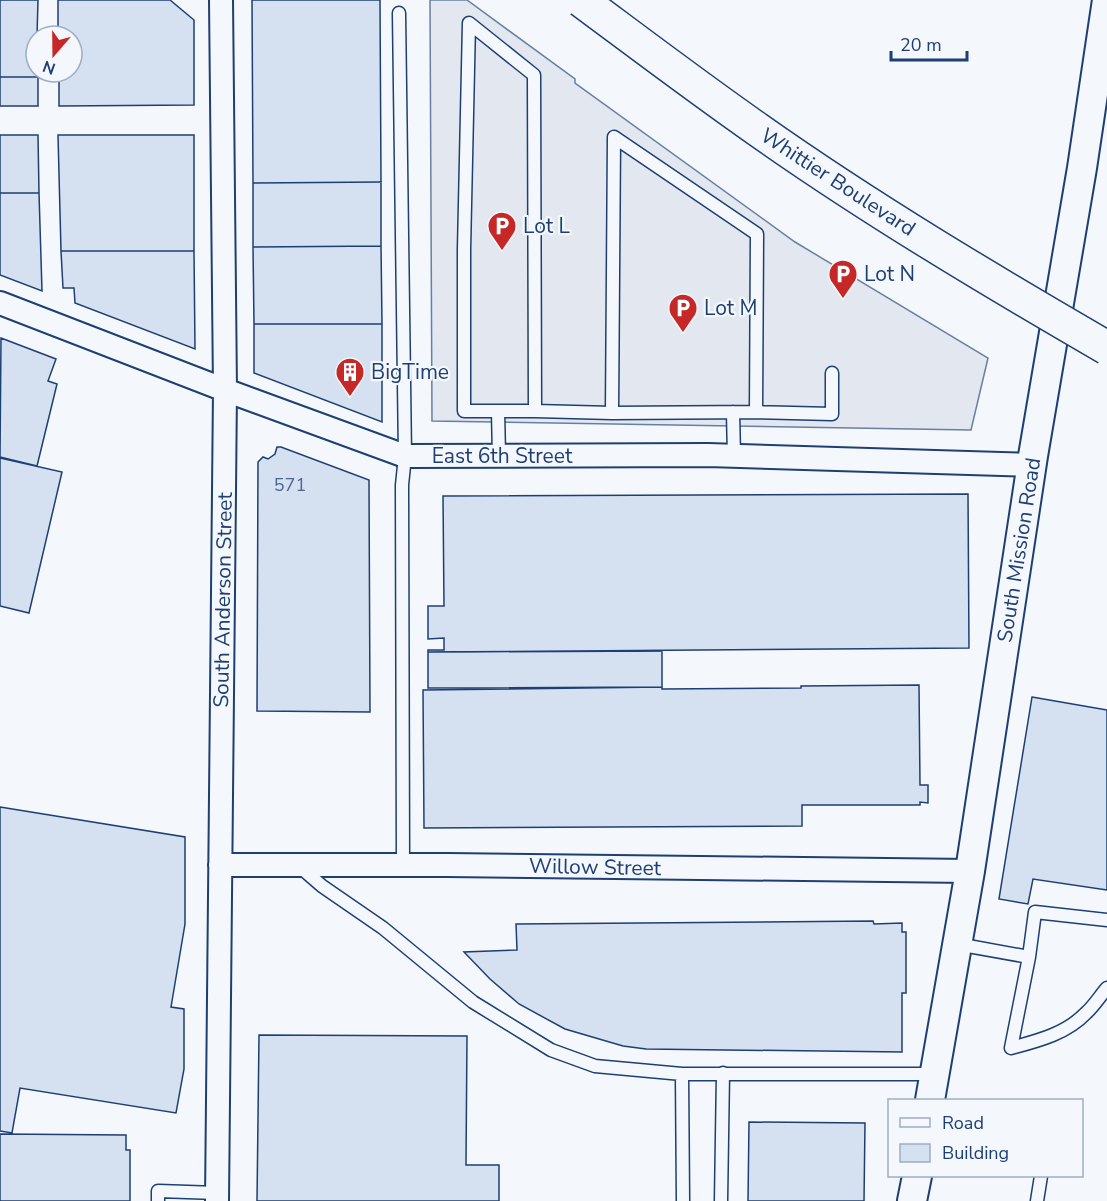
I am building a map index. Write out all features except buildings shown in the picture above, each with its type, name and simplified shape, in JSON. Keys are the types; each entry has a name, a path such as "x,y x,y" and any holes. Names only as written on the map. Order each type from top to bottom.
{"main road":[{"name":"Whittier Boulevard","path":"581,0 758,130 856,195 975,271 1107,348"}],"street":[{"name":"South Anderson Street","path":"217,1197 225,390 221,0"},
{"name":"South Mission Road","path":"933,1087 970,871 1032,465 1083,168 1107,0"},
{"name":"East 6th Street","path":"0,303 225,390 405,456 734,456 1032,465"},
{"name":"Willow Street","path":"220,865 970,871"},
{"path":"912,1201 917,1177"}],"lane":[{"path":"399,14 405,456 402,485 403,865"},
{"path":"535,411 534,75 469,23 464,249 464,411 832,414 832,373"},
{"path":"612,413 614,136 757,234 756,412"},
{"path":"498,411 499,456"},
{"path":"733,412 734,456"},
{"path":"299,866 322,886 383,928 473,1002 551,1050 595,1066 682,1074 723,1073 933,1087"},
{"path":"1107,920 1035,912 1029,957 1011,1048 1047,1038 1070,1025 1086,1014 1107,988"},
{"path":"957,944 1029,957"},
{"path":"721,1201 723,1073"},
{"path":"682,1074 682,1201"},
{"path":"1037,1201 1041,1177"},
{"path":"158,1201 158,1191 217,1197"}],"shaded area":[{"path":"430,0 467,0 575,79 575,83 795,242 988,358 971,430 432,421"}],"place":[{"name":"Lot L","path":"502,252"},
{"name":"Lot N","path":"843,300"},
{"name":"Lot M","path":"683,334"},
{"name":"BigTime","path":"350,398"}]}
